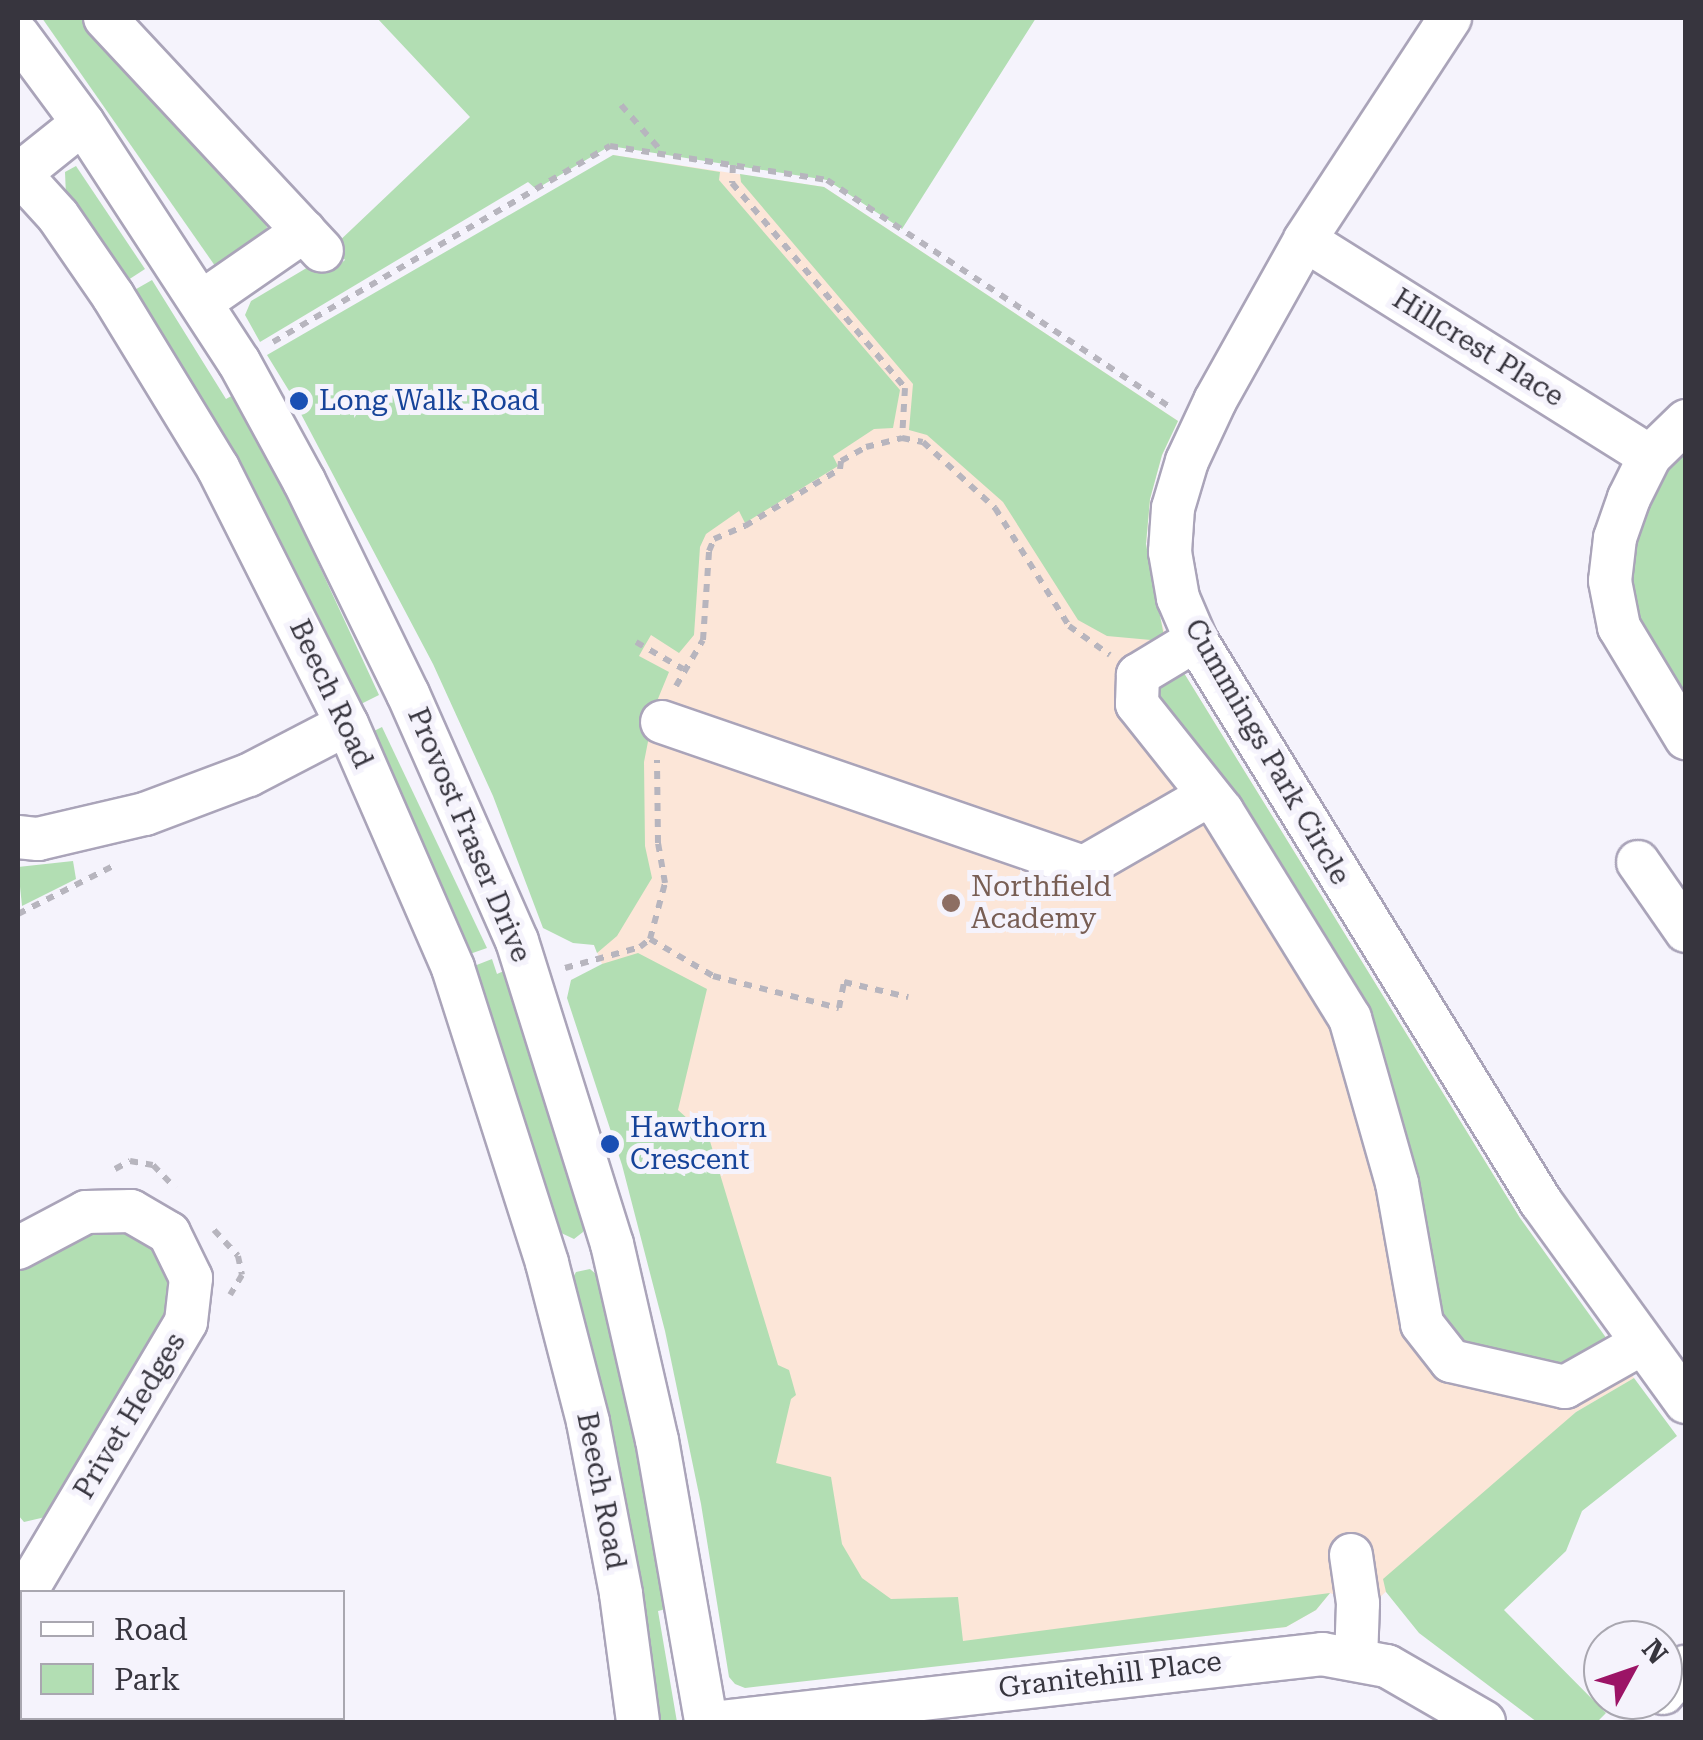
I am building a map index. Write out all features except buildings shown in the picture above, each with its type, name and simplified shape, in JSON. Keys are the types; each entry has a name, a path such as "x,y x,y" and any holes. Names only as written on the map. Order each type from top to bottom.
{"street":[{"path":"105,18 313,241 203,301"},
{"name":"Cummings Park Circle","path":"1450,18 1305,240 1215,400 1187,460 1173,508 1170,552 1178,598 1196,640 1541,1202 1686,1402"},
{"name":"Provost Fraser Drive","path":"18,35 203,301 304,480 400,676 530,978 612,1244 661,1458 706,1722"},
{"path":"18,174 83,124"},
{"name":"Beech Road","path":"18,174 58,216 113,296 218,468 348,724 452,968 547,1263 588,1422 622,1594 638,1722"},
{"name":"Hillcrest Place","path":"1305,240 1650,456"},
{"path":"1686,421 1650,456 1615,538 1610,581 1619,627 1686,738"},
{"path":"1196,640 1138,674 1137,704 1209,795 1350,1018 1397,1182 1422,1324 1451,1361 1565,1387 1641,1344"},
{"path":"662,722 1084,866 1209,795"},
{"path":"18,838 38,839 145,814 249,776 348,724"},
{"path":"1638,862 1685,930"},
{"name":"Privet Hedges","path":"18,1248 86,1212 130,1212 170,1234 191,1278 186,1322 32,1578"},
{"path":"547,1263 612,1244"},
{"path":"1351,1555 1358,1602 1356,1659"},
{"name":"Granitehill Place","path":"720,1722 843,1715 1288,1656 1356,1659 1387,1666 1421,1682 1484,1722"}],"path":[{"path":"621,105 664,155"},
{"path":"259,350 610,146 827,180 1186,418"},
{"path":"733,165 732,183 905,388 902,438"},
{"path":"530,978 640,947 650,939 665,883 658,843 656,764 662,722 683,669 703,640 709,551 714,538 745,526 840,468 841,460 866,447 902,438 923,442 995,508 1069,626 1138,674"},
{"path":"636,642 683,669"},
{"path":"650,939 713,976 839,1008 844,982 908,997"}],"shaded area":[{"name":"Northfield Academy","path":"613,155 824,187 1178,421 1162,455 1150,499 1146,544 1152,592 1171,652 1520,1218 1634,1378 1576,1412 1375,1602 1358,1603 1330,1593 1316,1610 1286,1627 787,1682 690,1257 602,964 469,648"}],"green space":[{"path":"42,18 84,18 259,206 267,227 261,246 220,273"},
{"path":"377,18 1036,18 902,229 827,180 610,146 536,189 528,182 260,342 245,315 251,301 320,260 334,269 345,260 334,246 470,117"},
{"path":"613,155 720,172 719,180 900,390 893,428 874,429 833,456 838,466 745,523 739,511 706,534 700,547 694,635 679,653 651,635 639,656 669,672 655,706 644,762 645,846 652,878 617,936 597,953 594,945 573,943 543,928 493,796 433,664 301,414 308,409 297,391 291,394 267,355"},
{"path":"76,166 145,269 125,282 66,196 65,172"},
{"path":"740,174 824,187 1178,421 1162,455 1150,499 1146,544 1164,636 1151,640 1107,636 1078,620 1003,502 927,435 909,430 913,384 741,182"},
{"path":"152,280 226,399 235,394 275,470 379,695 359,705 131,292"},
{"path":"1685,445 1685,701 1643,632 1630,584 1634,539 1654,485"},
{"path":"1179,665 1520,1218 1612,1346 1558,1369 1469,1353 1436,1310 1432,1251 1398,1111 1338,959 1265,842 1154,694 1161,679"},
{"path":"382,727 487,948 464,956 372,732"},
{"path":"73,861 76,879 22,906 18,867"},
{"path":"638,953 707,989 678,1110 709,1138 778,1365 789,1370 796,1395 791,1399 776,1463 831,1477 842,1544 862,1578 891,1599 958,1597 963,1641 1330,1593 1316,1610 1286,1627 745,1688 735,1684 729,1677 701,1504 665,1331 622,1165 567,998 571,980 602,964"},
{"path":"492,959 497,974 506,970 586,1222 583,1232 574,1239 557,1231 469,968"},
{"path":"95,1228 123,1229 154,1248 175,1284 172,1315 54,1515 24,1522 18,1515 18,1266"},
{"path":"590,1269 603,1280 670,1608 658,1611 677,1722 655,1722 570,1283 576,1272"},
{"path":"1634,1378 1677,1436 1582,1511 1566,1551 1504,1610 1583,1690 1583,1720 1599,1720 1537,1722 1419,1633 1386,1592 1383,1579 1576,1412"}],"place":[{"name":"Long Walk Road","path":"299,401"},
{"name":"Northfield Academy","path":"951,903"},
{"name":"Hawthorn Crescent","path":"610,1144"}]}
